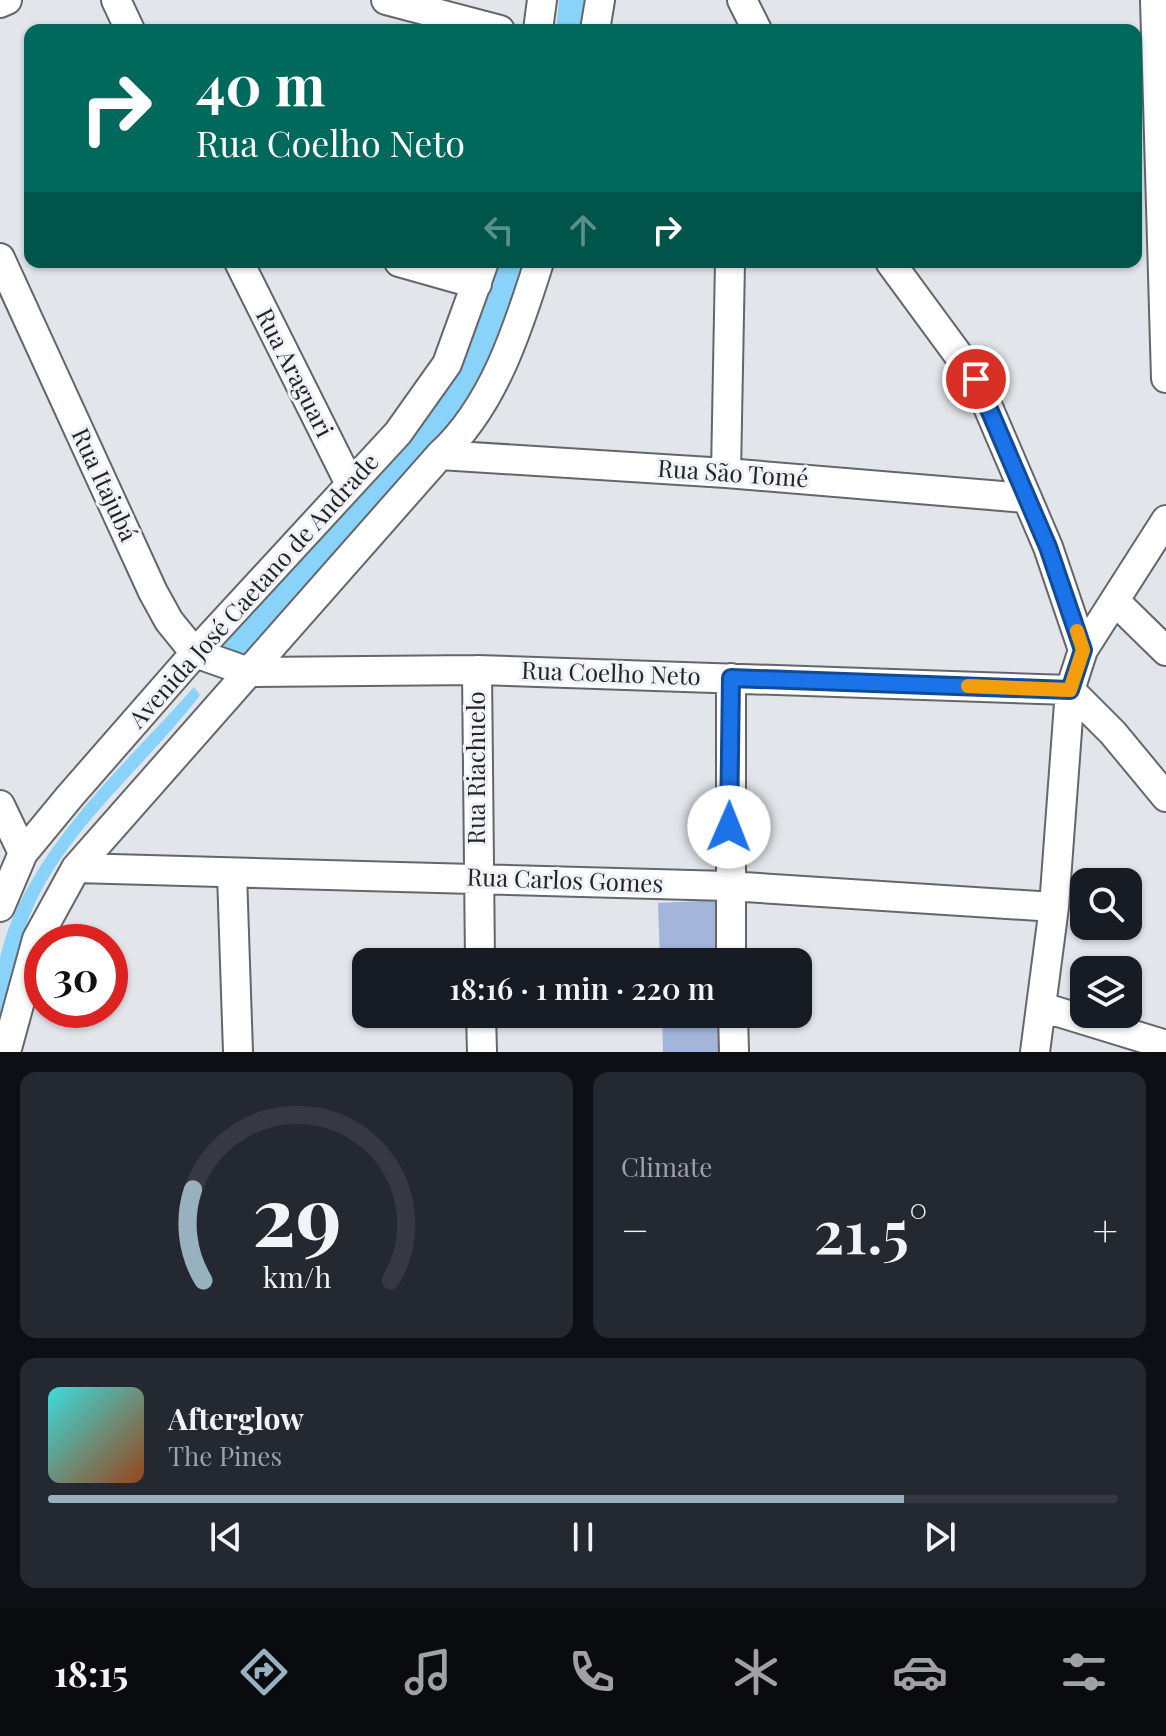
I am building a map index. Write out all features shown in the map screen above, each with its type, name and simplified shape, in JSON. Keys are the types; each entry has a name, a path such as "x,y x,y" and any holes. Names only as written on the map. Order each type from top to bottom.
{"street":[{"path":"0,3 7,0"},
{"path":"116,0 127,24"},
{"path":"386,0 477,24"},
{"path":"539,24 542,0"},
{"path":"596,24 600,0"},
{"path":"742,0 754,24"},
{"path":"1155,0 1153,113 1166,378"},
{"name":"Rua Itajubá","path":"0,258 153,592 169,621 195,653"},
{"name":"Rua Araguari","path":"242,268 350,484"},
{"path":"444,268 481,273"},
{"name":"Avenida José Caetano de Andrade","path":"6,1052 11,1022 37,939 76,868 440,455 462,435 483,402 527,301 537,268"},
{"path":"726,473 730,268"},
{"path":"894,268 976,379 1048,547 1083,650"},
{"name":"Avenida José Caetano de Andrade","path":"0,907 23,853 195,653 398,433 447,364 481,273"},
{"name":"Rua São Tomé","path":"440,455 726,473 1026,498"},
{"path":"1035,1052 1054,907 1070,690 1083,650 1166,520"},
{"path":"1115,601 1166,651"},
{"path":"195,653 249,672"},
{"name":"Rua Coelho Neto","path":"249,672 477,670 1070,690"},
{"name":"Rua Riachuelo","path":"477,670 480,948"},
{"path":"730,948 728,886 731,678"},
{"path":"1070,690 1113,733 1166,797"},
{"path":"0,805 23,853"},
{"name":"Rua Carlos Gomes","path":"76,868 728,886 1054,907"},
{"path":"232,874 238,1052"},
{"path":"1042,1007 1166,1045"},
{"path":"481,1028 482,1052"},
{"path":"733,1028 734,1052"}],"shaded area":[{"path":"559,0 587,0 585,24 557,24"},
{"path":"499,268 526,268 503,330 456,419 245,666 212,659 462,367"},
{"path":"194,687 200,695 91,819 52,872 27,924 24,924 0,1019 0,958 12,920 30,883 54,847 109,779"},
{"path":"722,900 724,948 660,948 658,903"},
{"path":"662,1028 726,1028 727,1052 663,1052"}],"slow traffic":[{"path":"968,686 1070,690 1083,650 1077,631"}],"route":[{"path":"729,827 731,678 1070,690 1083,650 1048,547 976,379"}]}
